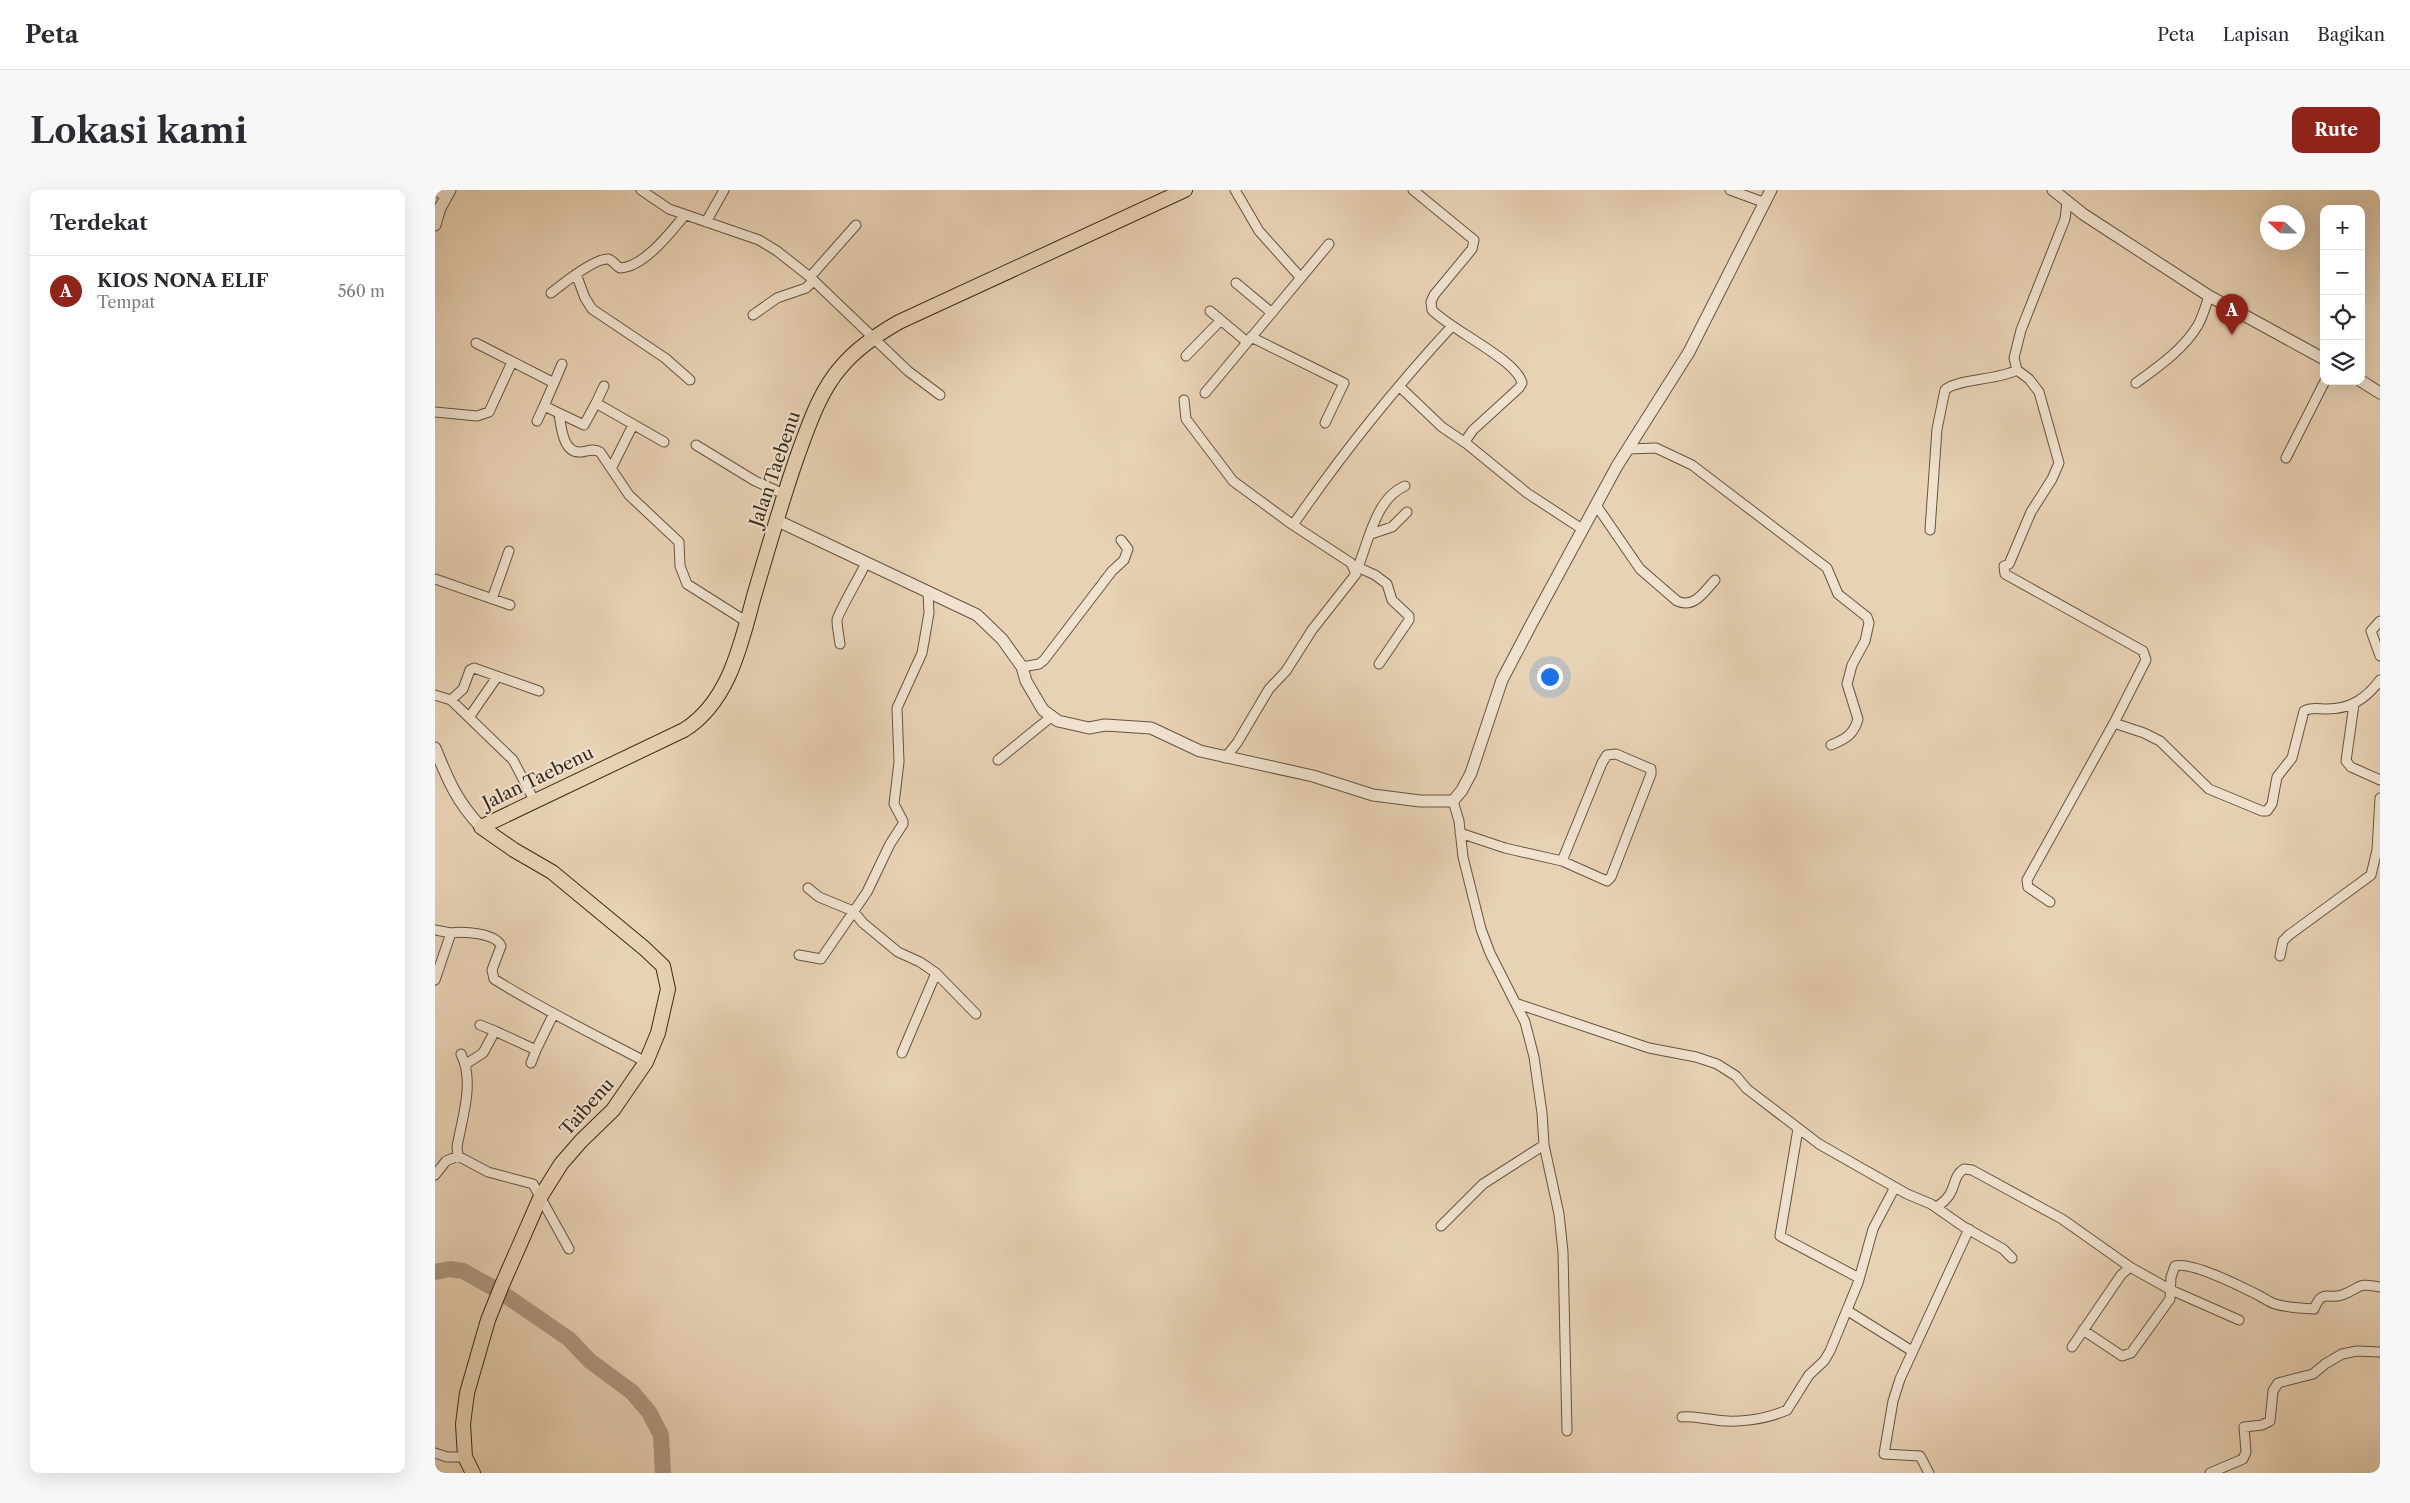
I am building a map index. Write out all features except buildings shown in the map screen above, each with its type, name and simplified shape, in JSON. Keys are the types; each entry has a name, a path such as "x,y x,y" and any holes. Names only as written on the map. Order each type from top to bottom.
{"main road":[{"name":"Jalan Taebenu","path":"481,827 534,800 684,730 699,720 716,700 725,684 747,622 784,494 804,437 833,376 841,366 872,338 899,322 1185,190"},
{"name":"Taibenu","path":"465,1457 463,1424 467,1392 488,1320 502,1285 541,1196 561,1164 581,1141 613,1110 646,1062 658,1033 668,989 663,966 644,948 552,872 513,850 481,827"},
{"path":"465,1457 473,1473"}],"street":[{"path":"641,190 659,203 685,215 767,245 811,279 908,371 940,395"},
{"path":"706,222 724,190"},
{"path":"1235,190 1259,232 1301,278"},
{"path":"1413,190 1474,240 1472,249 1431,302 1432,310 1502,360 1518,374 1522,383 1473,430 1466,440 1467,444"},
{"path":"1730,190 1763,202"},
{"path":"776,520 928,593 959,605 977,616 1001,639 1022,667 1043,710 1051,717 1064,723 1089,728 1105,725 1151,728 1200,751 1313,776 1373,795 1420,801 1453,801 1463,790 1471,773 1503,680 1582,529 1689,352 1763,202 1771,190"},
{"path":"2053,190 2067,202 2209,296 2320,357"},
{"path":"435,225 444,192"},
{"path":"2050,902 2029,886 2027,880 2114,723 2146,660 2143,652 2005,574 2004,566 2009,564 2031,512 2059,463 2039,392 2017,370 2014,358 2017,342 2065,219 2067,202"},
{"path":"551,293 576,274 608,259 617,267 628,266 662,242 685,215"},
{"path":"753,315 777,298 806,288 811,279 856,225"},
{"path":"1205,393 1329,244"},
{"path":"576,274 585,298 593,309 665,358 689,380"},
{"path":"1236,283 1272,313"},
{"path":"2136,383 2162,364 2184,343 2198,324 2209,296"},
{"path":"1210,311 1249,340 1344,383 1325,423"},
{"path":"1185,356 1221,320"},
{"path":"1293,525 1334,466 1399,386 1452,326"},
{"path":"476,343 554,383"},
{"path":"435,412 477,416 489,412 512,362"},
{"path":"537,421 562,364"},
{"path":"1930,530 1937,429 1945,390 1952,385 2004,376 2017,370"},
{"path":"2365,384 2380,393"},
{"path":"2286,458 2323,385"},
{"path":"544,406 584,425 604,386"},
{"path":"1399,386 1442,427 1467,444 1527,493 1582,529"},
{"path":"1184,400 1186,419 1225,473 1241,489 1355,566 1375,575 1387,584 1392,600 1409,616 1409,620 1379,664"},
{"path":"596,403 664,442"},
{"path":"559,414 565,442 573,451 596,450 612,467 629,495 679,542 680,566 687,584 747,622"},
{"path":"612,467 633,425"},
{"path":"696,445 755,481 784,494"},
{"path":"1629,449 1656,448 1692,465 1796,545 1816,558 1827,568 1838,594 1867,617 1869,623 1865,641 1852,665 1847,684 1859,718 1853,732 1847,738 1831,745"},
{"path":"1225,758 1237,742 1269,689 1286,671 1312,630 1354,579 1356,574 1355,566 1387,498 1393,491 1405,486"},
{"path":"1596,505 1640,569 1677,601 1684,605 1693,603 1715,580"},
{"path":"1371,534 1393,527 1407,512"},
{"path":"1022,667 1039,664 1044,660 1112,571 1124,560 1128,549 1121,540"},
{"path":"492,599 509,551"},
{"path":"840,644 837,620 839,612 853,590 866,563"},
{"path":"435,579 509,605"},
{"path":"799,955 821,959 867,892 890,844 903,824 895,804 899,762 897,708 922,652 929,613 928,593"},
{"path":"2380,621 2371,631 2380,656"},
{"path":"451,700 463,689 471,668 539,691"},
{"path":"470,716 497,677"},
{"path":"2114,723 2144,733 2160,742 2209,789 2236,802 2267,811 2272,804 2275,781 2292,758 2304,711 2308,708 2338,708 2354,704 2366,695 2380,680"},
{"path":"435,695 451,700 470,716 517,764 534,800"},
{"path":"2354,704 2346,761 2351,766 2380,780"},
{"path":"999,760 1051,717"},
{"path":"435,748 452,790 464,809 481,827"},
{"path":"1460,833 1505,848 1562,861 1601,880 1610,880 1651,774 1651,769 1616,754 1607,755 1562,861"},
{"path":"2280,956 2283,941 2289,935 2371,875 2377,850 2380,798"},
{"path":"1453,801 1459,821 1463,857 1483,935 1490,953 1518,1004 1534,1057 1542,1113 1544,1145 1559,1214 1563,1252 1567,1431"},
{"path":"808,888 819,897 853,911 863,923 894,949 936,973 976,1014"},
{"path":"435,930 451,933 470,932 500,942 499,954 492,970 494,979 553,1015 599,1036 646,1062"},
{"path":"435,980 451,933"},
{"path":"902,1053 936,973"},
{"path":"1518,1004 1649,1048 1696,1057 1717,1064 1736,1076 1747,1088 1819,1144 1895,1187 1936,1207 2003,1249 2012,1258"},
{"path":"480,1025 534,1055 553,1015"},
{"path":"466,1064 483,1053 495,1032"},
{"path":"458,1156 457,1147 467,1089 466,1064 461,1054"},
{"path":"1798,1129 1780,1236 1859,1278"},
{"path":"1441,1226 1483,1184 1544,1145"},
{"path":"435,1175 445,1161 458,1156 488,1172 533,1184 569,1249"},
{"path":"1936,1207 1946,1202 1952,1194 1958,1174 1964,1169 1972,1170 2062,1219 2130,1267 2171,1290 2239,1320"},
{"path":"1682,1417 1694,1415 1709,1420 1749,1420 1787,1410 1809,1375 1830,1351 1848,1311 1873,1229 1895,1187"},
{"path":"1929,1473 1920,1456 1885,1454 1893,1401 1912,1351 1969,1229"},
{"path":"2083,1330 2122,1356 2127,1356 2166,1305 2170,1298 2173,1270 2175,1266 2181,1264 2192,1266 2274,1304 2292,1308 2314,1309 2321,1297 2326,1294 2341,1295 2360,1285 2380,1287"},
{"path":"2072,1347 2121,1275 2130,1267"},
{"path":"1848,1311 1912,1351"},
{"path":"2210,1473 2243,1459 2246,1452 2244,1428 2262,1425 2270,1421 2273,1391 2278,1383 2313,1374 2342,1354 2357,1350 2380,1352"},
{"path":"435,1453 447,1457 465,1457"}],"waterway":[{"path":"435,1272 450,1269 463,1271 499,1291 569,1339 590,1361 632,1392 649,1412 661,1435 663,1473"}],"place":[{"name":"KIOS NONA ELIF","path":"2232,335"}]}
